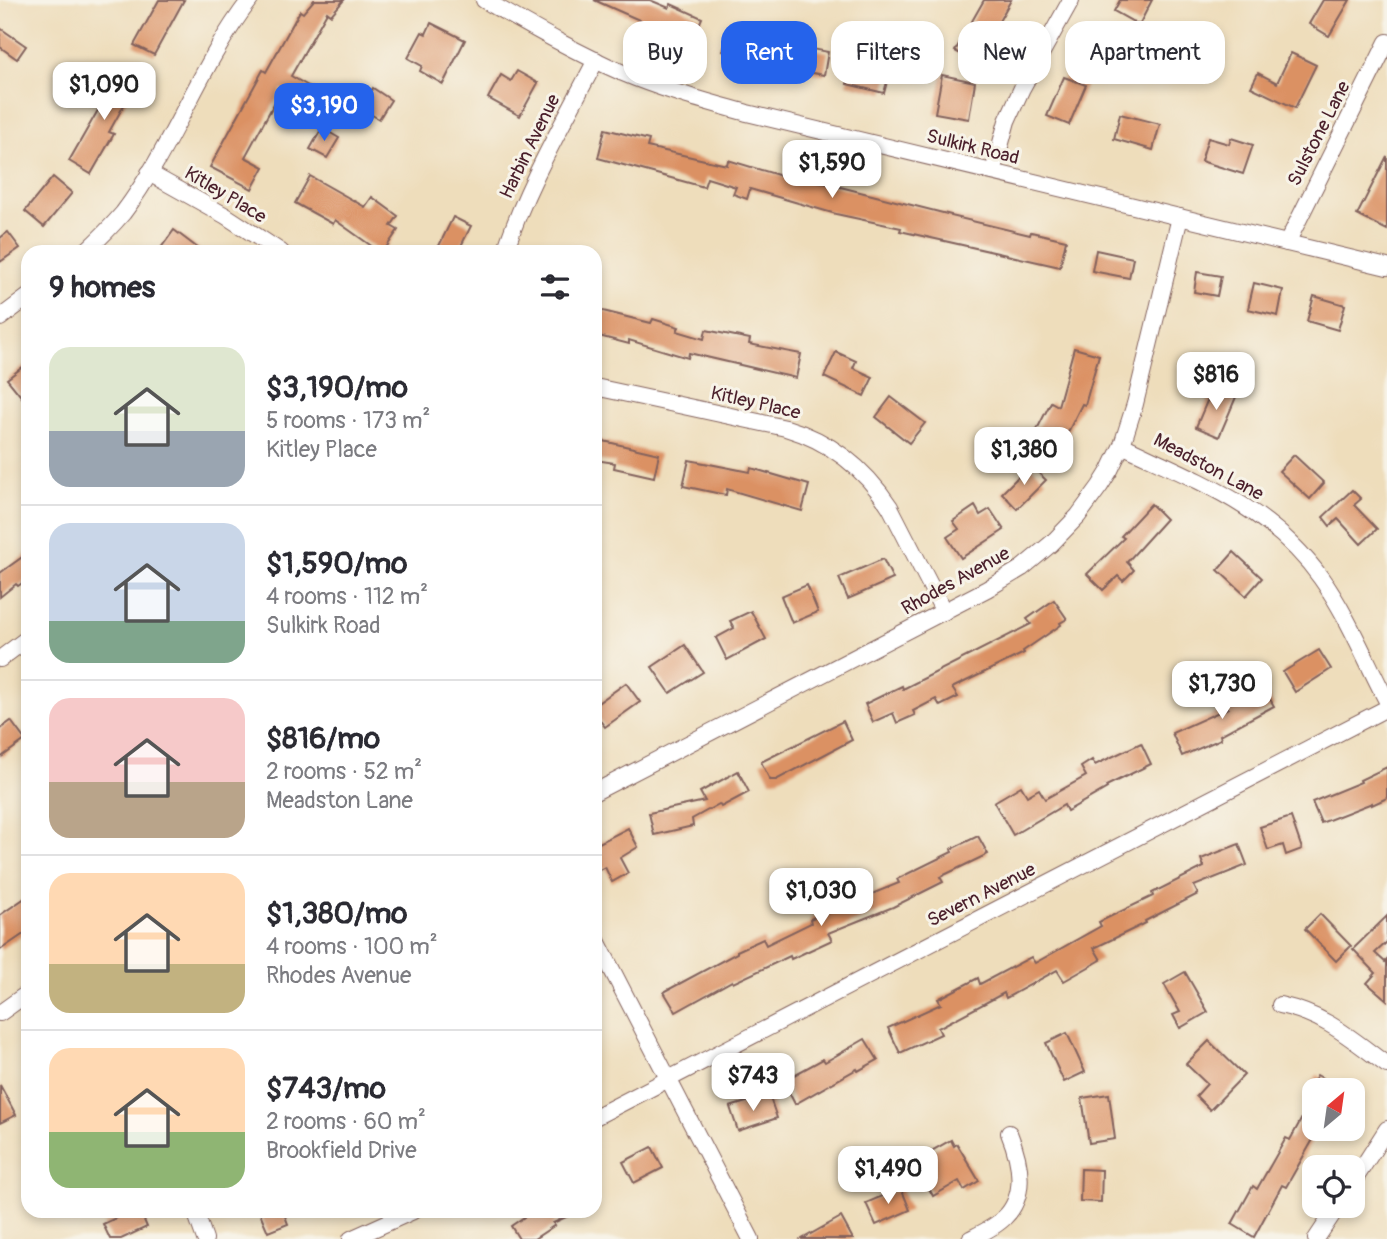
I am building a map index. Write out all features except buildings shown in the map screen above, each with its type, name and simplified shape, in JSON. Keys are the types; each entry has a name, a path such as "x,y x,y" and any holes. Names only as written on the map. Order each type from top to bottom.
{"street":[{"path":"92,245 124,211 149,173 209,63 235,19 250,0"},
{"name":"Sulkirk Road","path":"484,0 572,49 626,74 696,99 1387,267"},
{"path":"993,172 1007,121 1022,88 1071,0"},
{"name":"Sulstone Lane","path":"1287,243 1387,43"},
{"name":"Harbin Avenue","path":"507,245 531,187 596,60"},
{"name":"Kitley Place","path":"149,173 226,216 270,245"},
{"name":"Rhodes Avenue","path":"602,788 987,589 1022,568 1052,543 1078,516 1100,486 1122,445 1135,404 1180,217"},
{"path":"0,318 21,302"},
{"name":"Kitley Place","path":"602,389 786,428 824,444 847,459 883,496 944,611"},
{"name":"Meadston Lane","path":"1122,445 1220,491 1251,509 1280,531 1321,578 1387,701"},
{"path":"0,659 21,643"},
{"name":"Severn Avenue","path":"602,1114 1387,708"},
{"path":"602,951 751,1239"},
{"path":"0,1013 21,998"},
{"path":"1280,1005 1309,1013 1332,1024 1387,1065"},
{"path":"1365,1163 1387,1129"},
{"path":"970,1239 1005,1218 1016,1199 1020,1172 1017,1152 1009,1133"},
{"path":"198,1218 205,1239"},
{"path":"351,1239 398,1218"},
{"path":"1316,1239 1330,1218"}]}
